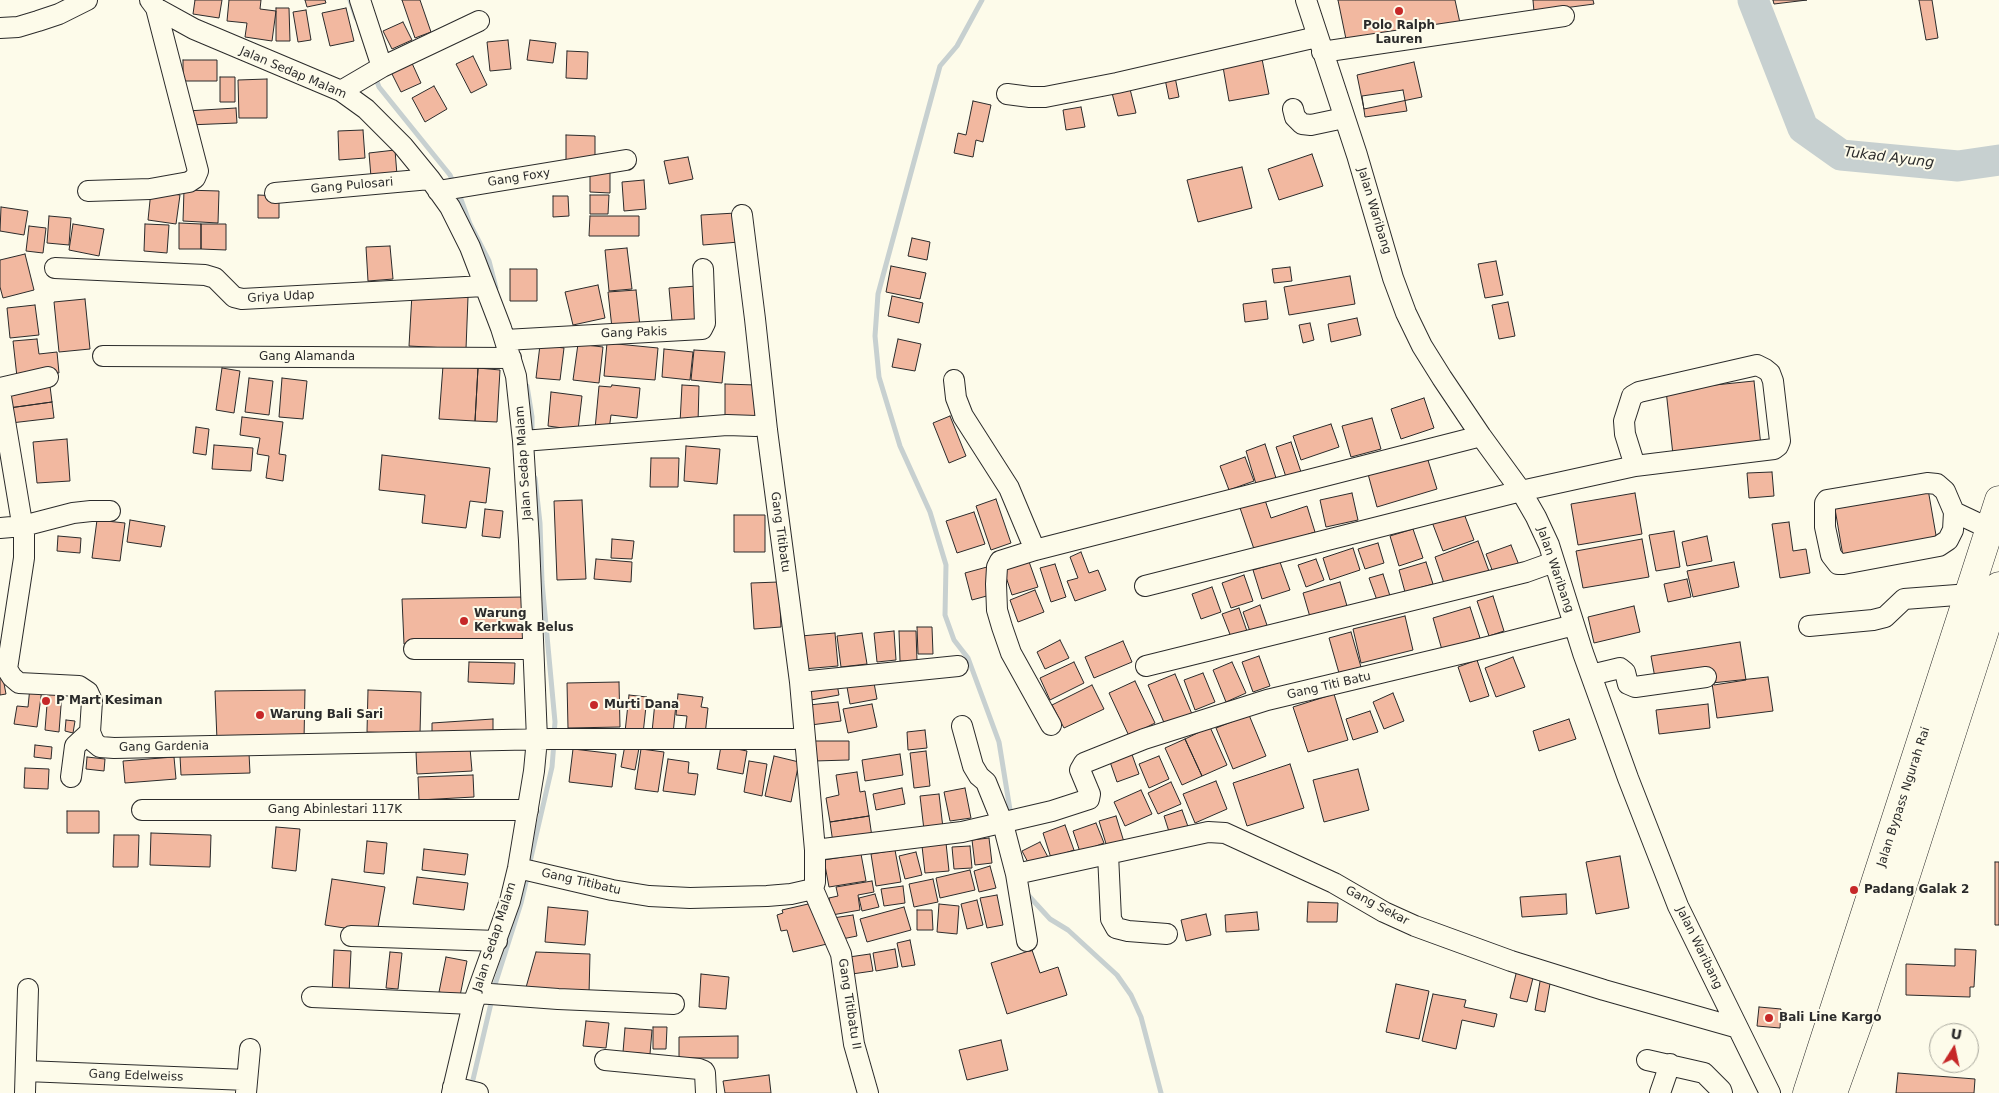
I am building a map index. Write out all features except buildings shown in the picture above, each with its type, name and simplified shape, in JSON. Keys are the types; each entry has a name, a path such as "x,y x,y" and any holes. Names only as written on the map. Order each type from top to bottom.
{"highway":[{"name":"Jalan Bypass Ngurah Rai","path":"1807,1093 1999,500"},
{"name":"Jalan Bypass Ngurah Rai","path":"1833,1093 1862,1012 1999,586"}],"street":[{"path":"0,28 18,28 59,14 87,0"},
{"path":"360,0 377,70"},
{"name":"Jalan Waribang","path":"1306,0 1406,312 1422,346 1480,436 1521,491 1536,517 1549,545 1591,675 1635,796 1678,906 1770,1093"},
{"path":"88,191 150,190 189,182 195,178 198,171 153,4"},
{"name":"Jalan Sedap Malam","path":"153,4 194,29 341,91 366,109 445,186 450,207 470,247 484,286 511,344 519,396 530,441 532,649 550,739 528,810 526,870 510,901 496,941 462,1091"},
{"path":"1007,94 1045,97 1320,45 1564,16"},
{"path":"341,91 377,70 479,21"},
{"path":"1292,109 1295,117 1302,124 1311,125 1344,118"},
{"name":"Gang Foxy","path":"445,186 626,160"},
{"name":"Gang Pulosari","path":"275,194 445,186"},
{"name":"Gang Titibatu","path":"526,870 612,890 649,896 690,898 767,896 791,894 813,889 815,882 815,850 800,682 766,430 742,215"},
{"name":"Griya Udap","path":"55,268 205,275 214,278 234,297 242,299 484,286"},
{"name":"Gang Pakis","path":"511,344 702,330 705,323 703,269"},
{"name":"Gang Alamanda","path":"103,356 511,344"},
{"path":"1145,586 1521,491 1635,466 1767,451 1778,446 1780,441 1773,380 1770,373 1757,366 1639,392 1632,396 1624,421 1624,434 1635,466"},
{"path":"48,377 0,390 3,425 23,526 24,558 8,669 12,677 19,683 79,686 88,692 92,701 90,732 75,746 70,777"},
{"path":"954,380 956,398 963,416 1009,488 1035,550"},
{"path":"530,441 727,424 756,426"},
{"path":"1051,725 1011,653 997,610 996,574 998,563 1035,550 1480,436"},
{"path":"1954,512 1953,530 1948,540 1939,546 1843,564 1838,564 1831,555 1825,526 1825,503 1827,500 1927,483 1937,484 1945,491 1954,512 1990,529"},
{"path":"0,528 23,526 91,511 110,511"},
{"path":"1146,666 1526,572 1554,562"},
{"path":"1809,626 1885,617 1904,599 1970,594"},
{"name":"Gang Titi Batu","path":"1010,822 1088,800 1090,794 1080,770 1082,765 1144,739 1267,700 1574,625"},
{"path":"414,649 532,649"},
{"path":"800,682 958,666"},
{"path":"1591,675 1620,668 1625,672 1628,684 1636,687 1706,677"},
{"path":"962,726 973,766 979,776 986,782 1010,822 1021,872 1027,940"},
{"name":"Gang Gardenia","path":"90,732 94,742 100,747 114,748 550,739"},
{"path":"550,739 794,739"},
{"name":"Gang Abinlestari 117K","path":"142,810 528,810"},
{"path":"815,850 923,838 1010,822"},
{"name":"Gang Sekar","path":"1021,872 1208,832 1225,833 1334,883 1384,912 1415,926 1511,961 1738,1028"},
{"path":"1108,854 1111,919 1116,928 1128,931 1167,934"},
{"name":"Gang Titibatu II","path":"813,889 841,954 854,1044 868,1093"},
{"path":"350,936 496,941"},
{"path":"25,1093 28,989"},
{"path":"312,998 484,996 674,1004"},
{"name":"Gang Edelweiss","path":"26,1070 246,1087 250,1049"},
{"path":"605,1060 699,1069 705,1073 706,1093"},
{"path":"1647,1060 1704,1073 1722,1093"},
{"path":"1660,1093 1670,1064"}],"waterway":[{"path":"350,0 356,18"},
{"path":"982,0 957,46 940,66 878,294 875,336 879,377 900,446 930,512 946,565 945,615 954,640 968,658 999,742 1011,816"},
{"name":"Tukad Ayung","path":"1753,0 1803,128 1841,155 1958,166 1999,160"},
{"path":"375,76 379,87 450,175 454,184"},
{"path":"458,191 470,224 489,261 496,288"},
{"path":"527,386 532,417 532,437"},
{"path":"535,478 540,523 542,582 555,722 554,734"},
{"path":"529,866 552,767 554,742"},
{"path":"493,991 521,903 528,874"},
{"path":"1028,895 1050,919 1068,930 1117,975 1131,995 1141,1017 1161,1093"},
{"path":"471,1088 492,999"}],"place":[{"name":"Polo Ralph Lauren","path":"1399,11"},
{"name":"Warung Kerkwak Belus","path":"464,621"},
{"name":"P Mart Kesiman","path":"46,701"},
{"name":"Murti Dana","path":"594,705"},
{"name":"Warung Bali Sari","path":"260,715"},
{"name":"Padang Galak 2","path":"1854,890"},
{"name":"Bali Line Kargo","path":"1769,1018"}]}
